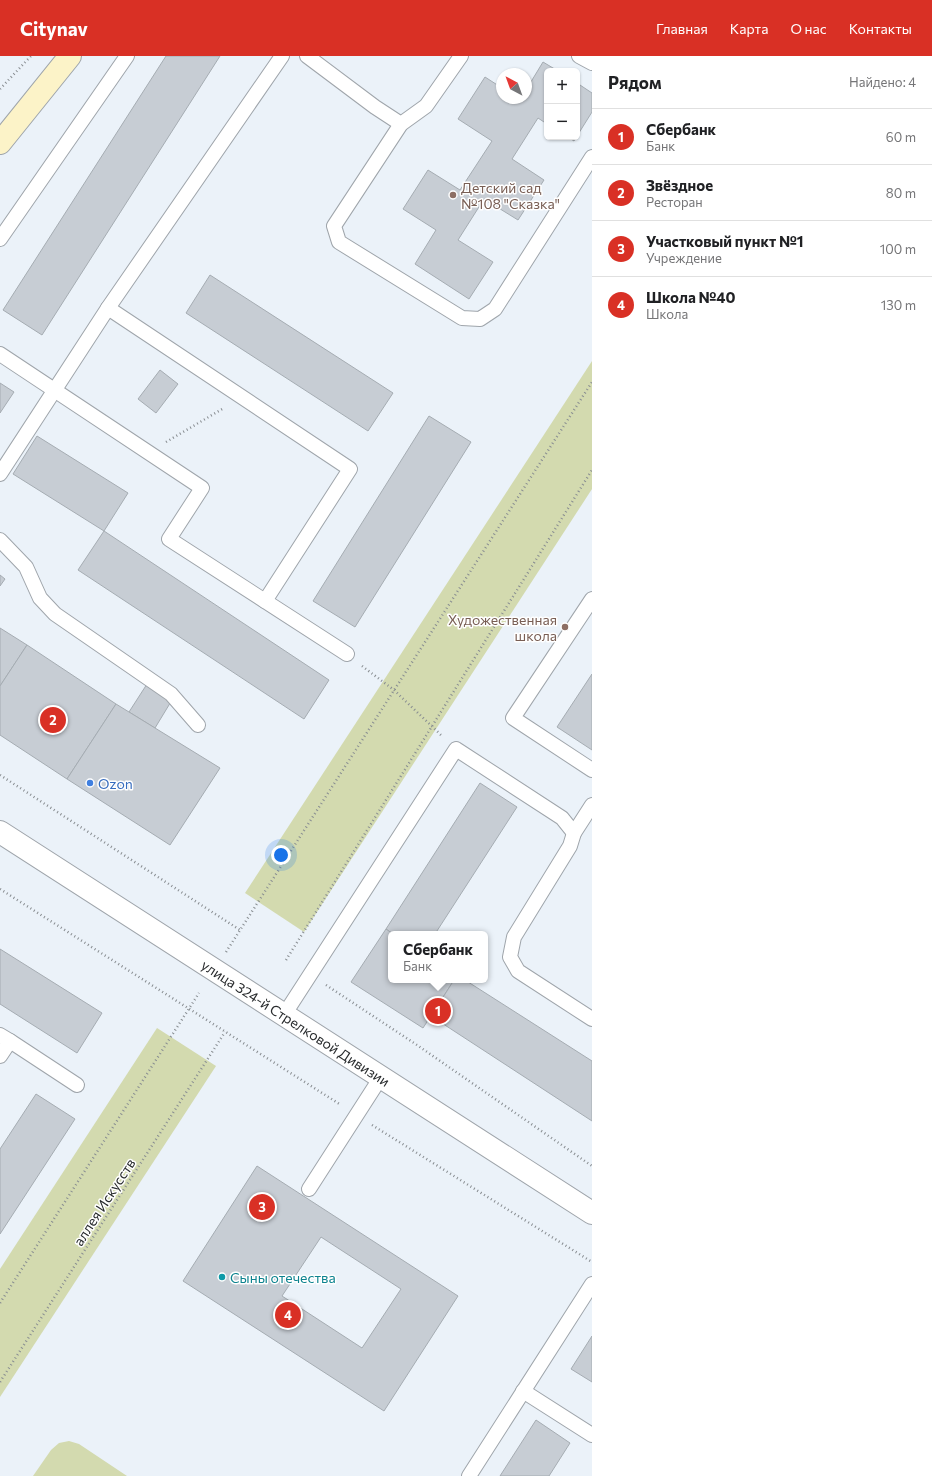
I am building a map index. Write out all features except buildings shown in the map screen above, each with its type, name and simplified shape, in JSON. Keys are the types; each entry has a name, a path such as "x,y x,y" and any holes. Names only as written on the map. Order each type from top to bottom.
{"main road":[{"path":"0,143 70,56"}],"street":[{"name":"улица 324-й Стрелковой Дивизии","path":"0,832 592,1213"}],"lane":[{"path":"0,239 127,56"},
{"path":"0,474 108,308 282,56"},
{"path":"307,56 375,107 401,124"},
{"path":"461,56 426,106 401,124 334,226 339,242 462,318 480,319 495,309 592,156"},
{"path":"579,56 592,63"},
{"path":"108,308 350,469 265,601"},
{"path":"0,354 202,488 169,539 347,654"},
{"path":"0,540 26,567 40,598 54,614 171,694 198,725"},
{"path":"592,599 513,718 592,770"},
{"path":"284,1015 456,749 562,818 574,833"},
{"path":"592,805 574,833 570,846 514,938 510,957 518,971 592,1018"},
{"path":"0,1056 5,1038 77,1085"},
{"path":"310,1189 381,1077"},
{"path":"469,1476 592,1284"},
{"path":"523,1391 592,1435"}],"path":[{"path":"0,90 31,56"},
{"path":"222,958 592,382"},
{"path":"148,452 242,397"},
{"path":"286,960 592,470"},
{"path":"347,654 394,690 456,749"},
{"path":"0,775 240,930"},
{"path":"0,889 357,1116 592,1262"},
{"path":"310,975 417,1045 592,1166"},
{"path":"0,1303 199,993"},
{"name":"аллея Искусств","path":"0,1382 225,1032"}],"green space":[{"path":"592,361 592,489 304,932 245,893"},
{"path":"157,1028 216,1066 0,1397 0,1269"},
{"path":"69,1441 79,1444 127,1476 33,1476 51,1450 59,1443"}],"place":[{"name":"Детский сад №108 \"Сказка\"","path":"453,195"},
{"name":"Художественная школа","path":"565,627"},
{"name":"Звёздное","path":"53,720"},
{"name":"Ozon","path":"90,783"},
{"name":"Сбербанк","path":"438,1011"},
{"name":"Участковый пункт №1","path":"262,1207"},
{"name":"Сыны отечества","path":"222,1277"},
{"name":"Школа №40","path":"288,1315"}]}
